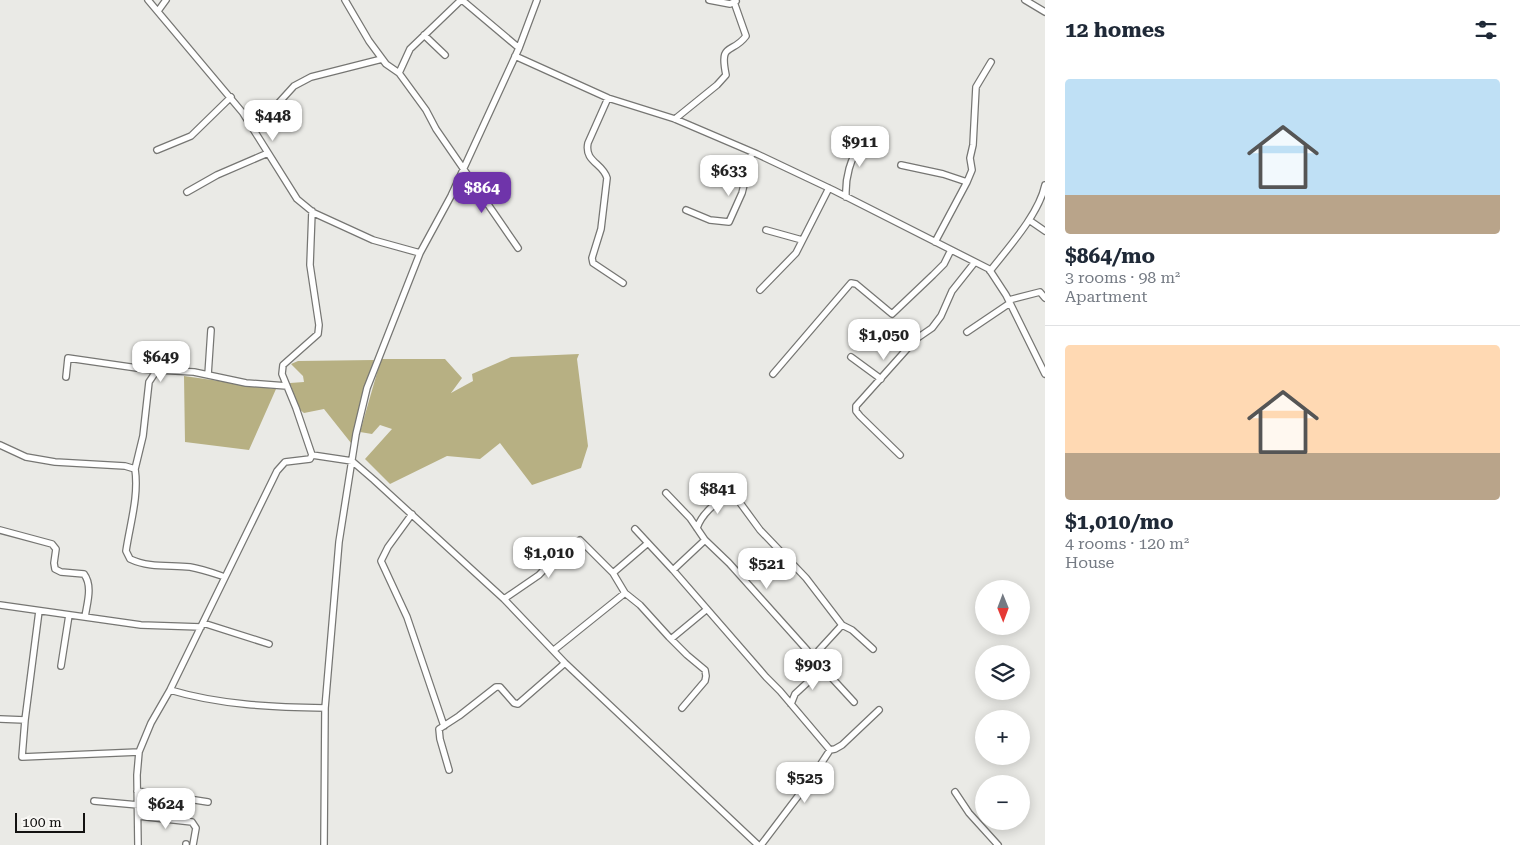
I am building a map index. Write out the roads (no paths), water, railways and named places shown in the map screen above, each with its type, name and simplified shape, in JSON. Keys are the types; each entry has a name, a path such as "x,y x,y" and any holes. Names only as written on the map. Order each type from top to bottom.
{"street":[{"path":"148,0 245,115 297,199 312,211 373,240 420,254"},
{"path":"158,11 166,0"},
{"path":"345,0 369,41 386,64 399,73 426,110 436,129 518,248"},
{"path":"399,73 410,49 461,0 519,48"},
{"path":"324,845 324,708 338,542 356,434 367,388 420,254 451,196 519,48 537,0"},
{"path":"675,119 717,85 726,74 722,60 727,50 742,41 746,36 736,1 730,4 709,0"},
{"path":"1025,0 1045,12"},
{"path":"424,35 445,55"},
{"path":"515,56 608,98 675,119 752,152 989,269 1009,302 1045,374"},
{"path":"245,115 274,108 294,86 311,78 382,59"},
{"path":"935,242 972,170 970,158 973,145 976,87 991,62"},
{"path":"157,150 191,136 231,97"},
{"path":"608,98 586,150 605,172 607,178 600,229 592,258 593,262 623,283"},
{"path":"846,197 845,186 850,165 859,148 862,144 882,147"},
{"path":"686,210 710,220 729,222 742,193 752,152"},
{"path":"187,192 217,175 268,153"},
{"path":"901,166 943,174 967,182"},
{"path":"990,271 1028,220 1040,201 1045,185"},
{"path":"760,290 796,253 828,188"},
{"path":"138,845 137,791 139,752 151,722 170,690 277,471 285,462 310,459 312,455 282,374 283,365 318,334 319,325 310,266 312,211"},
{"path":"1028,220 1045,231"},
{"path":"766,230 802,240"},
{"path":"773,374 851,283 856,284 892,314 933,276 944,264 951,250"},
{"path":"900,455 856,411 856,406 916,339 932,328 941,316 952,291 974,262"},
{"path":"967,332 1009,302 1042,290 1045,298"},
{"path":"208,375 211,330"},
{"path":"851,357 881,379"},
{"path":"66,377 68,358 144,369 194,372 246,383 287,386"},
{"path":"157,370 149,382 143,436 135,469 137,479 136,492 126,551 130,560 150,566 190,567 225,577"},
{"path":"0,445 26,457 55,462 125,466 135,469"},
{"path":"312,455 352,461 504,599 566,663 759,845 811,779 830,750 842,745 879,710"},
{"path":"666,493 690,518 705,540 774,612 821,670 830,676 854,702"},
{"path":"697,528 698,522 711,507 728,494 738,500 760,530 806,578 842,625 852,630 873,649"},
{"path":"412,514 388,547 381,561 406,617 444,726"},
{"path":"635,529 830,750"},
{"path":"0,530 52,544 56,549 55,569 61,572 84,574 89,586 85,617"},
{"path":"504,599 539,575 552,561 580,540 613,573 625,594 640,605 687,656 705,670 705,681 682,708"},
{"path":"673,570 705,540"},
{"path":"613,573 648,543"},
{"path":"554,650 625,594"},
{"path":"0,605 141,624 202,625 268,644"},
{"path":"671,639 706,610"},
{"path":"38,611 22,757 139,752"},
{"path":"61,666 69,615"},
{"path":"814,659 819,650 842,625"},
{"path":"449,770 438,734 439,729 496,687 500,687 514,703 518,704 566,663"},
{"path":"791,704 795,694 821,670"},
{"path":"170,690 222,702 324,708"},
{"path":"0,719 25,720"},
{"path":"137,791 208,802"},
{"path":"955,792 969,813 998,845"},
{"path":"94,801 138,805"},
{"path":"138,816 192,822 196,828 193,845"}]}
